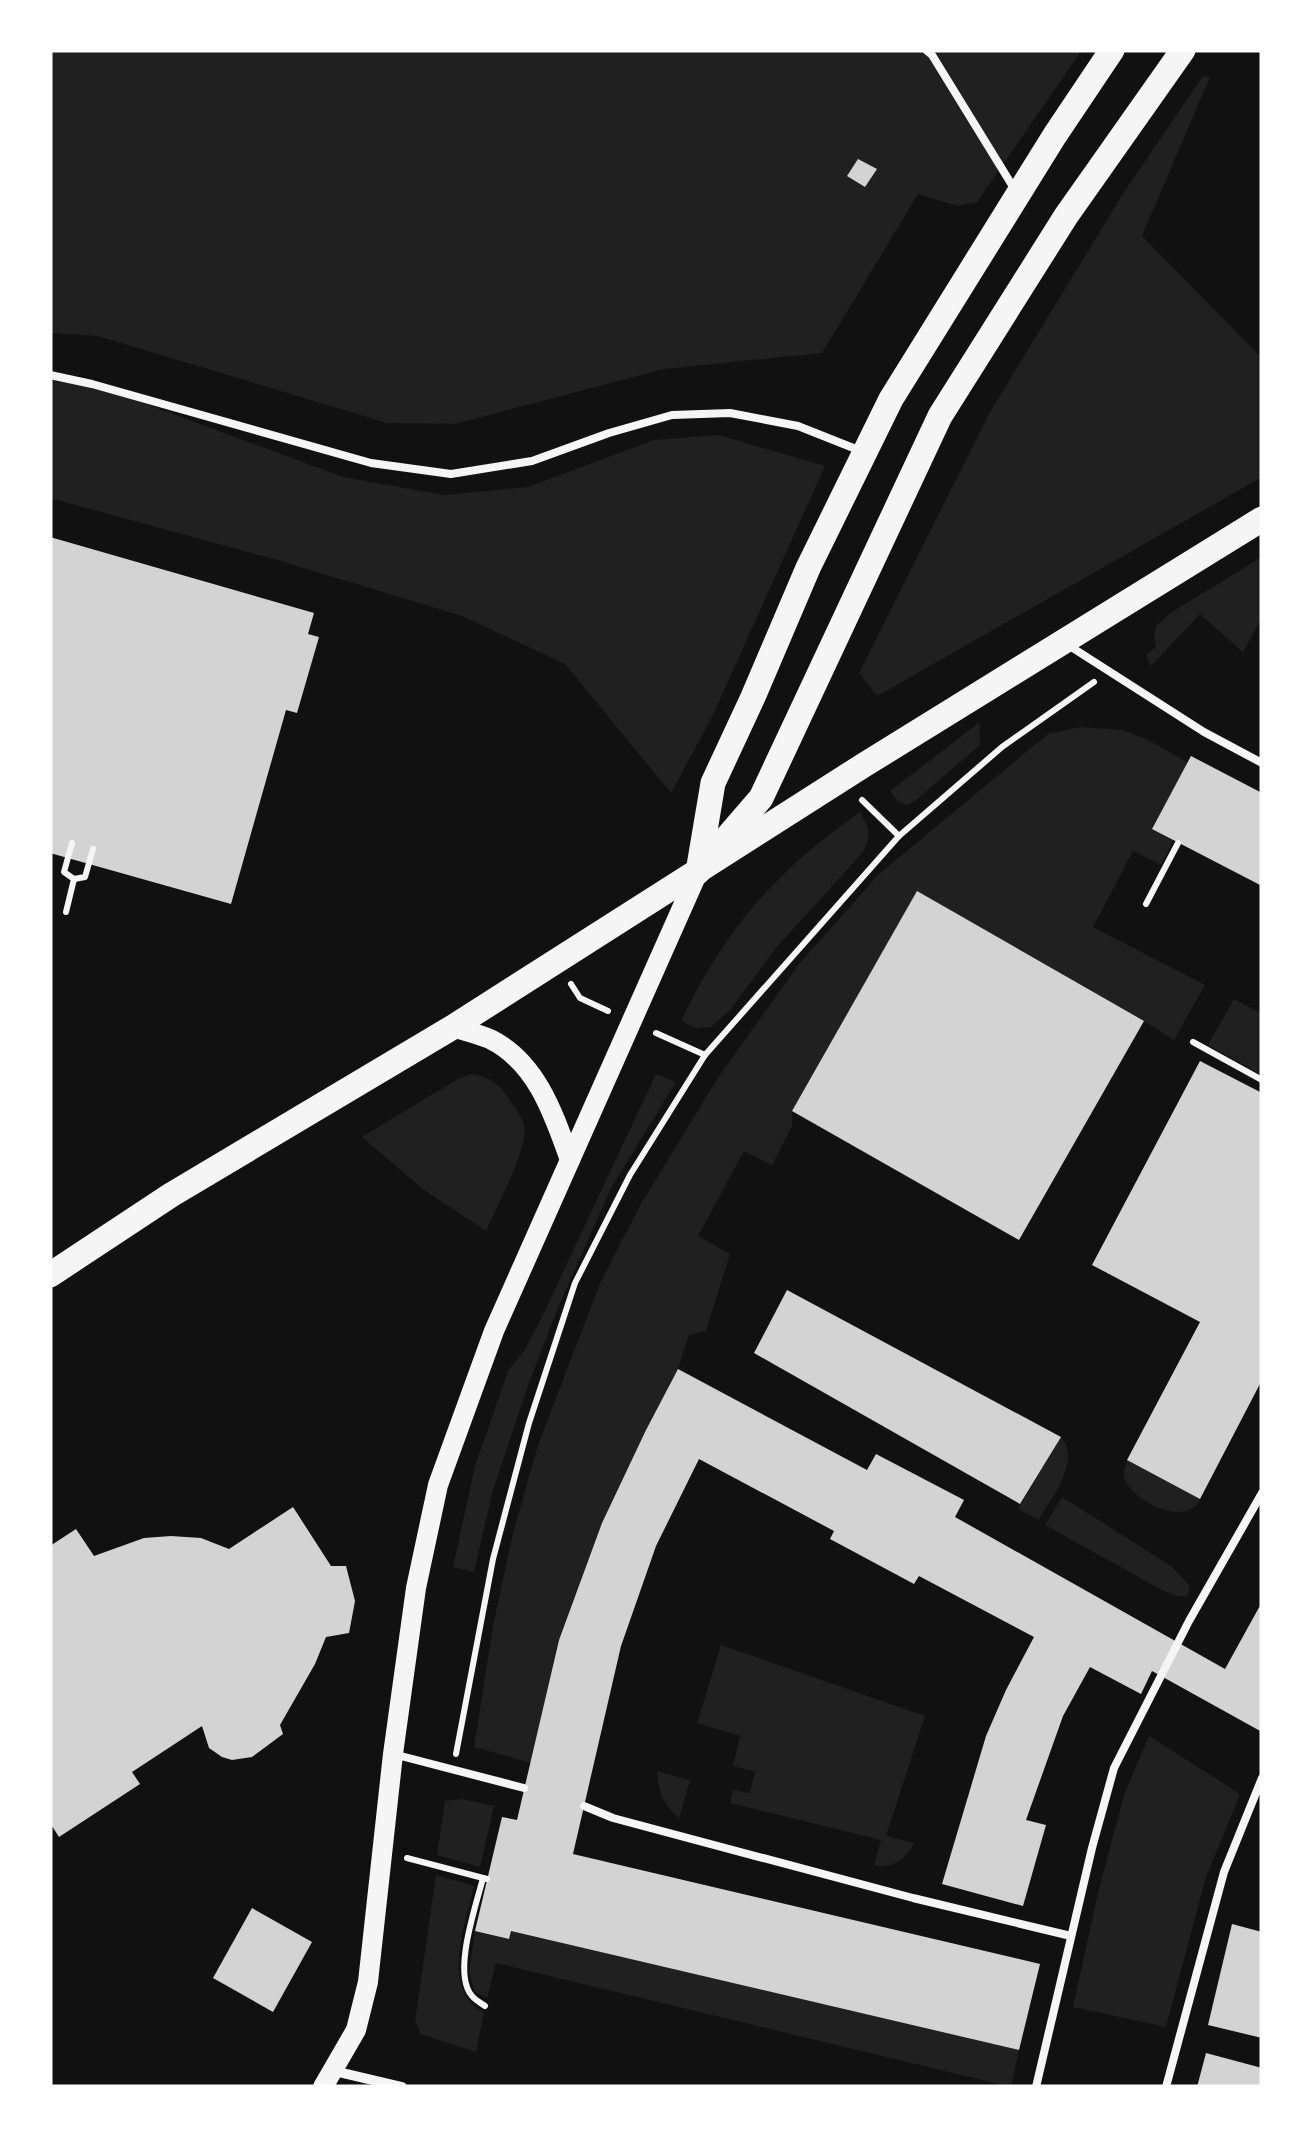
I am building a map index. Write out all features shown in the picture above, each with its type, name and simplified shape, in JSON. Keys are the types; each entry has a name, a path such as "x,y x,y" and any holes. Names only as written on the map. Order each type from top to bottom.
{"main road":[{"path":"328,2079 356,2030 366,1996 416,1588 438,1485 494,1331 698,872 713,783 808,568 892,399 1112,50"},
{"path":"698,872 761,798 940,416 1066,216 1183,50"},
{"path":"50,1276 171,1195 453,1027 1262,519"},
{"path":"453,1027 490,1039 510,1053 541,1088 570,1160"}],"street":[{"path":"328,2079 402,2087"}],"lane":[{"path":"926,50 1018,194"},
{"path":"50,375 371,463 451,474 532,461 672,415 730,413 798,426 865,452"},
{"path":"1064,642 1204,732 1262,763"},
{"path":"1036,2087 1114,1768 1189,1621 1262,1493"},
{"path":"393,1754 524,1788"},
{"path":"1166,2087 1224,1872 1262,1778"},
{"path":"584,1806 613,1818 912,1898 1071,1936"}],"path":[{"path":"453,1770 498,1542 529,1422 575,1284 630,1175 705,1055 899,836 1002,747 1108,672"},
{"path":"841,780 899,836"},
{"path":"72,844 64,872 74,878 85,877 93,849"},
{"path":"1146,904 1178,844"},
{"path":"66,912 74,878"},
{"path":"580,998 705,1055"},
{"path":"1192,1042 1262,1080"},
{"path":"382,1852 485,1878 464,1966 471,1996 485,2006"}],"shaded area":[{"path":"50,50 1082,50 977,202 958,206 918,194 822,353 664,369 455,424 387,423 98,336 50,333"},
{"path":"1203,76 1210,77 1142,236 1262,358 1262,477 877,696 859,673 990,412 1124,192"},
{"path":"50,375 92,384 343,477 444,495 528,487 654,440 719,435 825,466 712,717 671,793 565,664 462,616 50,498"},
{"path":"1262,557 1262,617 1243,652 1200,614 1151,666 1146,655 1156,647 1156,626 1172,612"},
{"path":"979,723 980,745 916,800 907,805 898,801 890,791"},
{"path":"1080,727 1123,730 1188,763 1152,828 1173,841 1161,865 1133,851 1093,927 1205,985 1174,1040 917,892 792,1111 792,1126 772,1165 744,1151 698,1236 730,1254 706,1331 689,1335 678,1369 602,1523 558,1641 531,1763 474,1747 493,1626 513,1533 538,1445 601,1281 641,1204 719,1076 799,964 879,874 1048,734"},
{"path":"860,812 868,831 863,852 775,949 731,1009 711,1027 696,1028 681,1021 716,957 756,904 803,856"},
{"path":"1234,999 1262,1014 1262,1075 1208,1045"},
{"path":"471,1074 488,1079 501,1089 524,1127 516,1164 486,1231 424,1190 362,1137"},
{"path":"656,1074 676,1082 611,1188 558,1308 493,1490 474,1572 453,1567 475,1466 508,1371 541,1319"},
{"path":"1061,1437 1067,1447 1066,1468 1039,1520 1018,1509"},
{"path":"1127,1460 1200,1499 1193,1508 1182,1512 1145,1501 1128,1485 1124,1474"},
{"path":"1062,1497 1171,1566 1190,1586 1187,1596 1162,1590 1045,1525"},
{"path":"721,1645 925,1716 886,1836 914,1843 903,1858 886,1866 874,1865 881,1840 730,1803 733,1790 750,1793 755,1772 733,1766 740,1736 697,1723"},
{"path":"1149,1736 1240,1794 1206,1877 1166,2027 1073,2007 1124,1795"},
{"path":"657,1771 690,1780 679,1818 662,1797"},
{"path":"462,1799 494,1806 480,1867 437,1855 445,1801"},
{"path":"436,1875 474,1886 462,1937 459,1972 470,2002 484,2012 476,2052 421,2034 415,2021"},
{"path":"475,1931 508,1939 511,1931 1019,2050 1011,2087 496,1963 487,1998 475,1992 469,1972"}],"building":[{"path":"858,159 877,169 865,187 847,176"},
{"path":"50,537 314,613 308,634 319,637 297,713 286,710 231,904 50,853"},
{"path":"1191,756 1262,793 1262,886 1152,829"},
{"path":"917,891 1144,1021 1019,1240 792,1111"},
{"path":"1200,1061 1262,1093 1262,1380 1200,1499 1127,1460 1200,1322 1092,1265"},
{"path":"787,1290 1061,1437 1020,1504 754,1353"},
{"path":"678,1369 867,1470 876,1454 964,1500 955,1517 1225,1669 1262,1602 1262,1732 1152,1671 1141,1694 1090,1667 1063,1716 1026,1820 1046,1825 1023,1906 942,1884 986,1736 1034,1637 919,1576 914,1584 830,1539 834,1531 699,1459 656,1546 621,1646 573,1854 1040,1964 1019,2050 511,1931 509,1939 475,1931 502,1817 517,1820 559,1640 602,1523"},
{"path":"293,1507 331,1566 346,1566 355,1601 349,1633 326,1637 280,1725 283,1734 252,1757 232,1760 209,1748 202,1726 132,1772 140,1784 59,1837 50,1823 50,1546 76,1529 94,1556 144,1538 171,1536 201,1538 229,1549"},
{"path":"252,1908 312,1942 273,2012 213,1978"},
{"path":"1232,1924 1262,1932 1262,2038 1208,2025"},
{"path":"1206,2053 1262,2068 1262,2087 1197,2087"}]}
